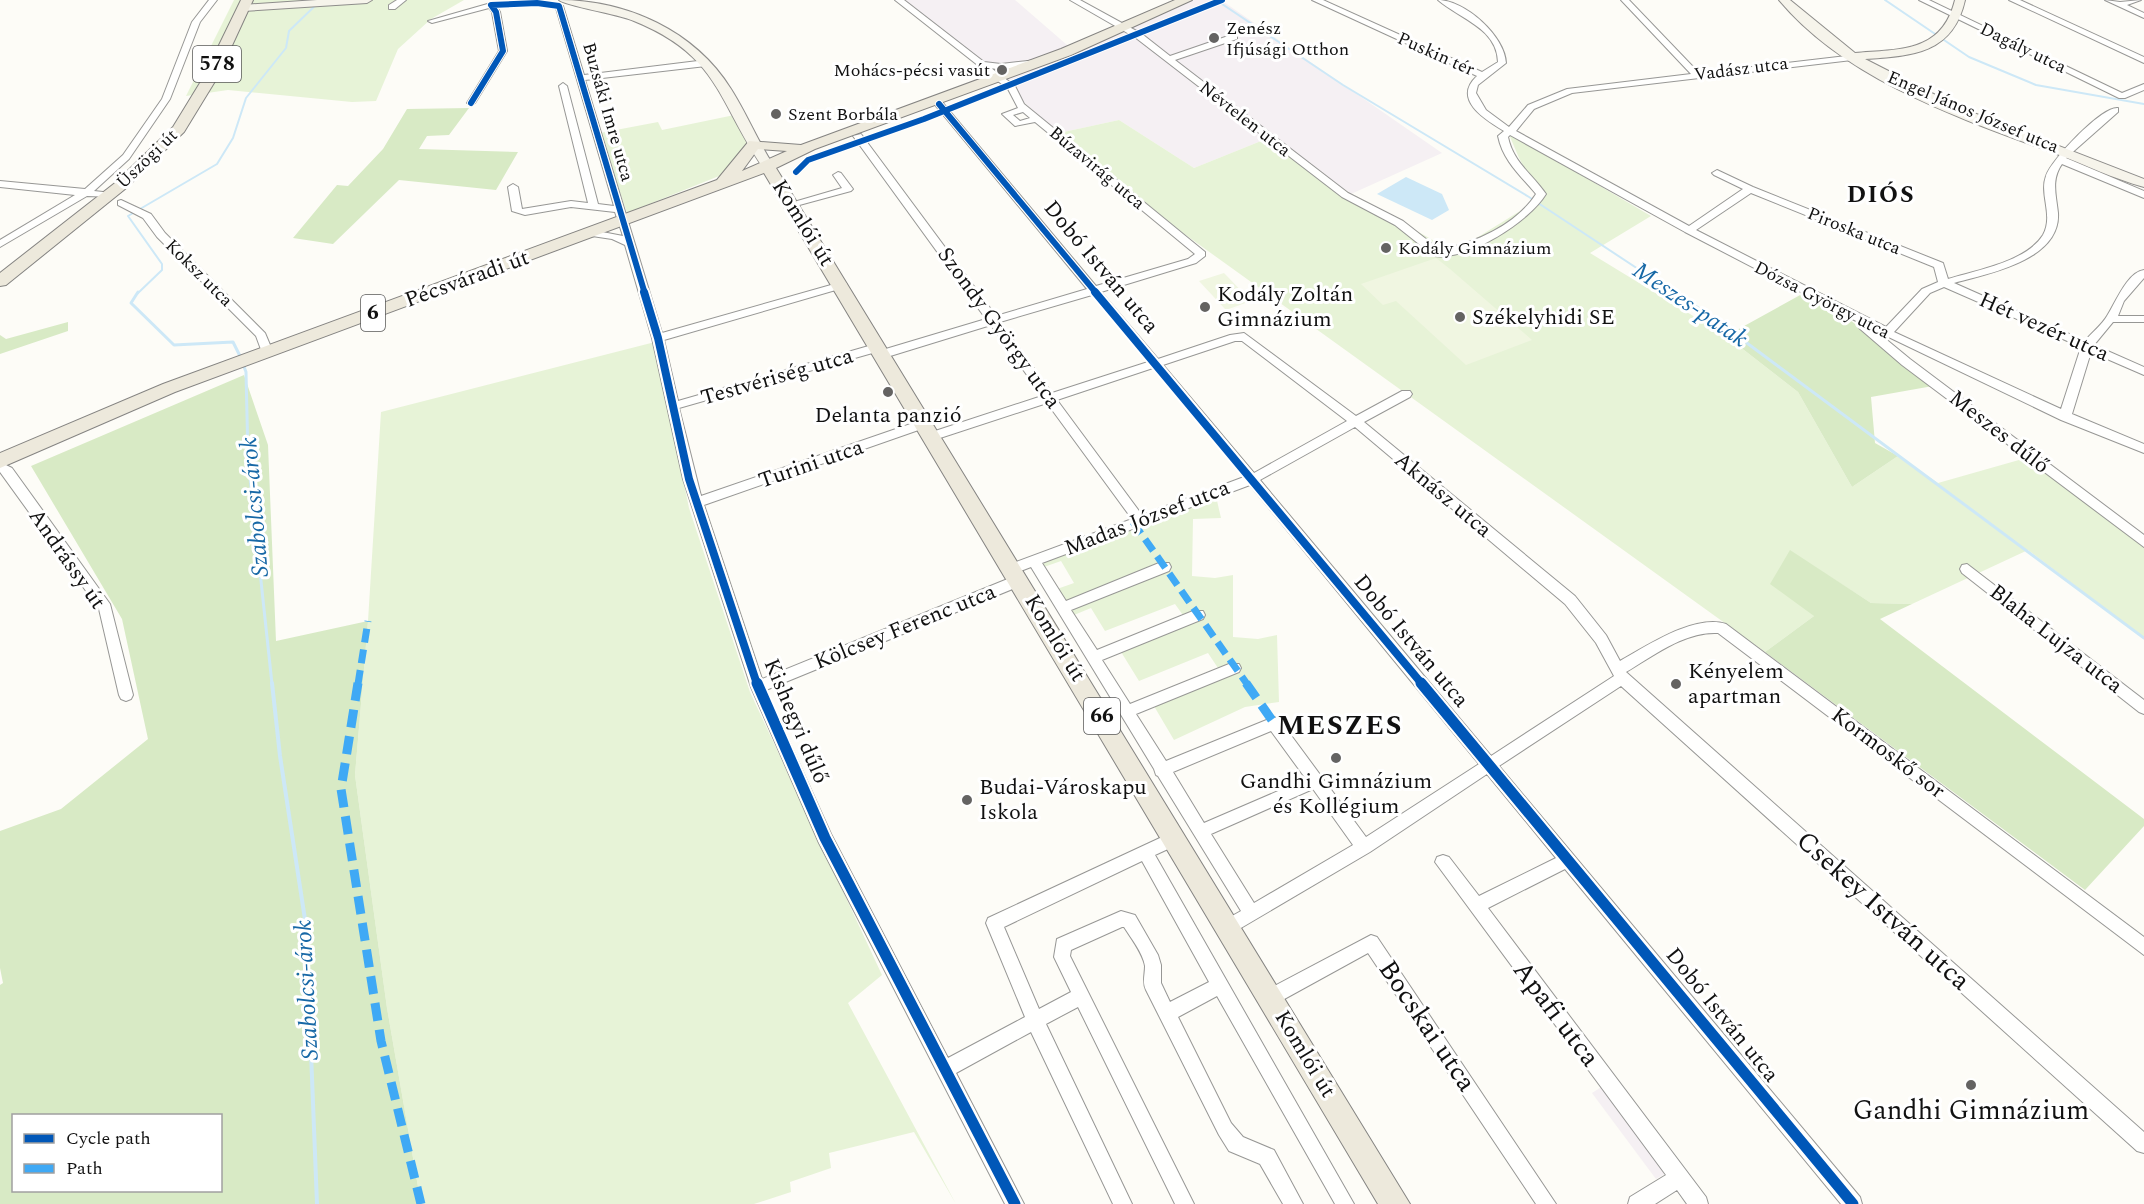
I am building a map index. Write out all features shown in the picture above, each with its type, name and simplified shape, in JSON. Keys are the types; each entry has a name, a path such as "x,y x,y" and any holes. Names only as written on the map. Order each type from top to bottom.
{"main road":[{"name":"6","path":"768,166 1043,61 1186,0"},
{"name":"Üszögi út","path":"0,281 115,199 187,118 245,4"},
{"name":"6","path":"812,150 858,136 954,96"},
{"path":"714,187 740,165 754,144 812,150"},
{"path":"789,200 788,171 812,150"},
{"name":"Pécsváradi út","path":"0,463 93,419 242,361 591,233 620,216 714,187 768,166"},
{"name":"Komlói út","path":"768,166 842,285 1395,1204"},
{"path":"714,187 764,183 789,200"}],"street":[{"path":"0,244 88,191 126,157 149,125 176,77 196,22 213,0"},
{"path":"245,4 367,0"},
{"path":"392,7 402,0"},
{"name":"Búzavirág utca","path":"899,0 1012,88 1025,109 1202,254"},
{"name":"Névtelen utca","path":"1074,0 1123,27 1170,59 1346,195 1399,223 1438,254 1468,248 1487,240 1536,201 1541,194 1515,164 1504,144 1503,136 1510,131"},
{"name":"Puskin tér","path":"1316,0 1483,75 1502,63 1500,44 1476,23 1442,0"},
{"path":"1327,5 1338,0"},
{"path":"1625,0 1696,74"},
{"name":"Engel János József utca","path":"1784,0 1856,56 1918,92 2144,183"},
{"name":"Engel János József utca","path":"1793,0 1856,56"},
{"name":"Dagály utca","path":"1923,0 2122,96 2144,87"},
{"name":"Vadász utca","path":"1510,131 1531,108 1559,94 1696,74 1916,50 1941,38 1953,25 1960,0"},
{"path":"2013,0 2144,60"},
{"path":"2109,0 2144,16"},
{"path":"2120,5 2137,0"},
{"path":"432,21 491,5 551,4 610,9 649,23 681,40 706,63 727,91 768,166"},
{"path":"471,103 503,51 496,12 491,5"},
{"name":"Buzsáki Imre utca","path":"563,6 620,216"},
{"path":"1170,59 1233,37"},
{"path":"975,60 1001,67 1043,61"},
{"path":"975,60 982,75 975,87"},
{"path":"581,78 706,63"},
{"name":"Dózsa György utca","path":"1483,75 1473,81 1470,88 1473,101 1510,131 1857,319 2065,417 2144,449"},
{"path":"563,86 594,206"},
{"name":"Dobó István utca","path":"939,104 1252,478 1382,638 1490,763 1853,1204"},
{"path":"1025,109 1007,114 1018,124 1037,119"},
{"path":"1887,333 1926,291 1944,283 2000,269 2022,257 2045,238 2053,219 2048,190 2052,173 2068,154 2115,110"},
{"name":"Szondy György utca","path":"858,136 1139,520"},
{"path":"2068,154 2144,195"},
{"name":"Engel János József utca","path":"2068,154 2144,177"},
{"path":"1717,174 1750,189"},
{"path":"789,200 848,189 838,175"},
{"name":"Koksz utca","path":"0,184 88,191 115,199 147,216 161,235 261,335 267,352"},
{"path":"513,188 517,211 571,204 594,206 620,216"},
{"path":"1689,230 1750,189"},
{"name":"Piroska utca","path":"1750,189 1939,265 1944,283"},
{"name":"Kishegyi dűlő","path":"620,216 658,338 696,503 758,687 825,838 1015,1204"},
{"path":"591,233 612,236 628,243"},
{"name":"Testvériség utca","path":"674,406 994,320 1192,261 1202,254"},
{"path":"2065,417 2087,345 2112,319 2113,311 2121,299 2143,273"},
{"name":"Hét vezér utca","path":"1944,283 2144,371"},
{"path":"658,338 842,285"},
{"name":"Meszes dűlő","path":"1857,319 1906,362 2144,542"},
{"path":"2112,319 2144,319"},
{"name":"Turini utca","path":"696,503 929,430 1050,398 1157,365 1240,336"},
{"name":"Aknász utca","path":"1240,336 1249,339 1356,422 1570,600 1601,639 1620,673"},
{"name":"Madas József utca","path":"1016,574 1034,561 1252,478 1406,394"},
{"name":"Andrássy út","path":"0,463 105,608 126,695"},
{"path":"1034,561 1252,915"},
{"path":"1062,608 1164,567"},
{"name":"Blaha Lujza utca","path":"1967,569 2144,708"},
{"name":"Kölcsey Ferenc utca","path":"758,687 1016,574"},
{"path":"1092,658 1198,615"},
{"name":"Kormoskő sor","path":"1229,927 1364,847 1620,673 1684,634 1712,625 1721,628 2144,947"},
{"path":"1126,712 1234,668"},
{"name":"Csekey István utca","path":"1620,673 2144,1144"},
{"path":"1161,770 1274,723 1364,847"},
{"path":"1200,832 1316,781"},
{"path":"1122,1204 1034,1018 994,923 1175,838"},
{"path":"1144,852 1345,1204"},
{"path":"1476,906 1569,859"},
{"name":"Apafi utca","path":"1443,862 1699,1204"},
{"path":"1180,1202 1062,957 1063,945 1121,919 1129,920 1150,955 1153,965 1152,984 1226,1130 1236,1144 1267,1157 1294,1204"},
{"name":"Bocskai utca","path":"1271,997 1371,943 1547,1204"},
{"path":"1167,1013 1220,985"},
{"path":"945,1069 1034,1018 1081,996"},
{"path":"1637,1204 1679,1178"}],"shaded area":[{"path":"897,0 1015,0 1074,51 1192,0 1221,0 1442,153 1351,194 1271,137 1194,168 1119,120 1059,133 984,67"},
{"path":"1603,1086 1668,1172 1656,1179 1592,1093"}],"green space":[{"path":"234,0 464,0 431,19 398,49 376,101 352,102 228,90 186,96"},
{"path":"469,108 449,135 427,136 419,149 518,152 496,190 399,180 333,244 293,238 337,185 348,186 383,149 407,109"},
{"path":"744,113 758,143 729,172 627,213 600,133 658,122 662,130"},
{"path":"1119,120 1194,168 1271,137 1351,194 1454,252 1541,198 1508,132 1651,216 1590,253 1726,336 1798,392 1852,487 1898,456 1938,483 2026,458 2144,542 2144,638 2028,550 1912,604 1871,603 1790,551 1814,616 1765,652 1183,233 1059,133"},
{"name":"Székelyhidi SE","path":"1436,258 1532,340 1466,365 1396,301 1383,305 1361,284"},
{"path":"1224,273 1251,301 1226,310 1199,281"},
{"path":"1802,294 1850,320 1933,386 1871,397 1875,443 1898,456 1852,487 1798,392 1726,336"},
{"path":"68,322 68,331 0,354 0,335 6,339"},
{"path":"655,342 689,508 750,692 882,975 848,1003 956,1204 914,1132 829,1153 831,1168 790,1182 791,1192 754,1204 421,1204 387,1008 355,775 368,621 381,412"},
{"path":"244,375 268,445 276,641 368,621 355,775 387,1008 421,1204 0,1204 0,985 3,983 0,968 0,831 61,809 148,739 122,619 31,466"},
{"path":"1215,492 1221,518 1193,519 1192,576 1215,578 1233,575 1233,637 1258,639 1277,635 1279,702 1245,707 1174,740 1151,701 1218,668 1208,653 1139,681 1118,647 1185,618 1175,604 1105,631 1091,608 1074,615 1057,589 1074,583 1061,561 1044,567 1034,561"},
{"path":"1790,550 1871,603 1912,604 1880,619 2144,819 2144,826 2085,890 1765,652 1814,616 1770,584"}],"water":[{"path":"1406,177 1442,194 1449,210 1432,220 1377,194"}],"waterway":[{"name":"Szabolcsi-árok","path":"137,294 162,270 162,264 128,216 217,164 233,138 246,98 286,48 289,31 321,0"},
{"name":"Meszes-patak","path":"1216,0 1343,85 1529,197 1676,294"},
{"path":"1885,0 1969,57 2036,85 2144,104"},
{"name":"Szabolcsi-árok","path":"138,292 131,303 174,345 233,342 241,358"},
{"name":"Meszes-patak","path":"1674,292 1712,317 2144,638"},
{"name":"Szabolcsi-árok","path":"243,364 246,372 248,459 272,684"},
{"name":"Szabolcsi-árok","path":"272,683 280,756 306,926 317,1204"}],"marked path":[{"path":"1133,522 1274,723"},
{"path":"368,621 341,789 381,1041 421,1204"}],"cycle path":[{"path":"796,172 808,160 924,119 1222,0"},
{"path":"471,103 503,51 496,12 491,5 537,3 559,6 658,338 689,479 758,687 825,838 1015,1204"},
{"path":"939,104 1853,1204"}],"place":[{"name":"Zenész Ifjúsági Otthon","path":"1214,38"},
{"name":"Mohács-pécsi vasút","path":"1002,70"},
{"name":"Szent Borbála","path":"776,114"},
{"name":"Kodály Gimnázium","path":"1386,248"},
{"name":"Kodály Zoltán Gimnázium","path":"1205,307"},
{"name":"Székelyhidi SE","path":"1460,317"},
{"name":"Delanta panzió","path":"888,392"},
{"name":"Kényelem apartman","path":"1676,684"},
{"name":"Gandhi Gimnázium és Kollégium","path":"1336,758"},
{"name":"Budai-Városkapu Iskola","path":"967,800"},
{"name":"Gandhi Gimnázium","path":"1971,1085"}],"district":[{"name":"DIÓS","path":"1881,195"},
{"name":"MESZES","path":"1340,725"}]}
